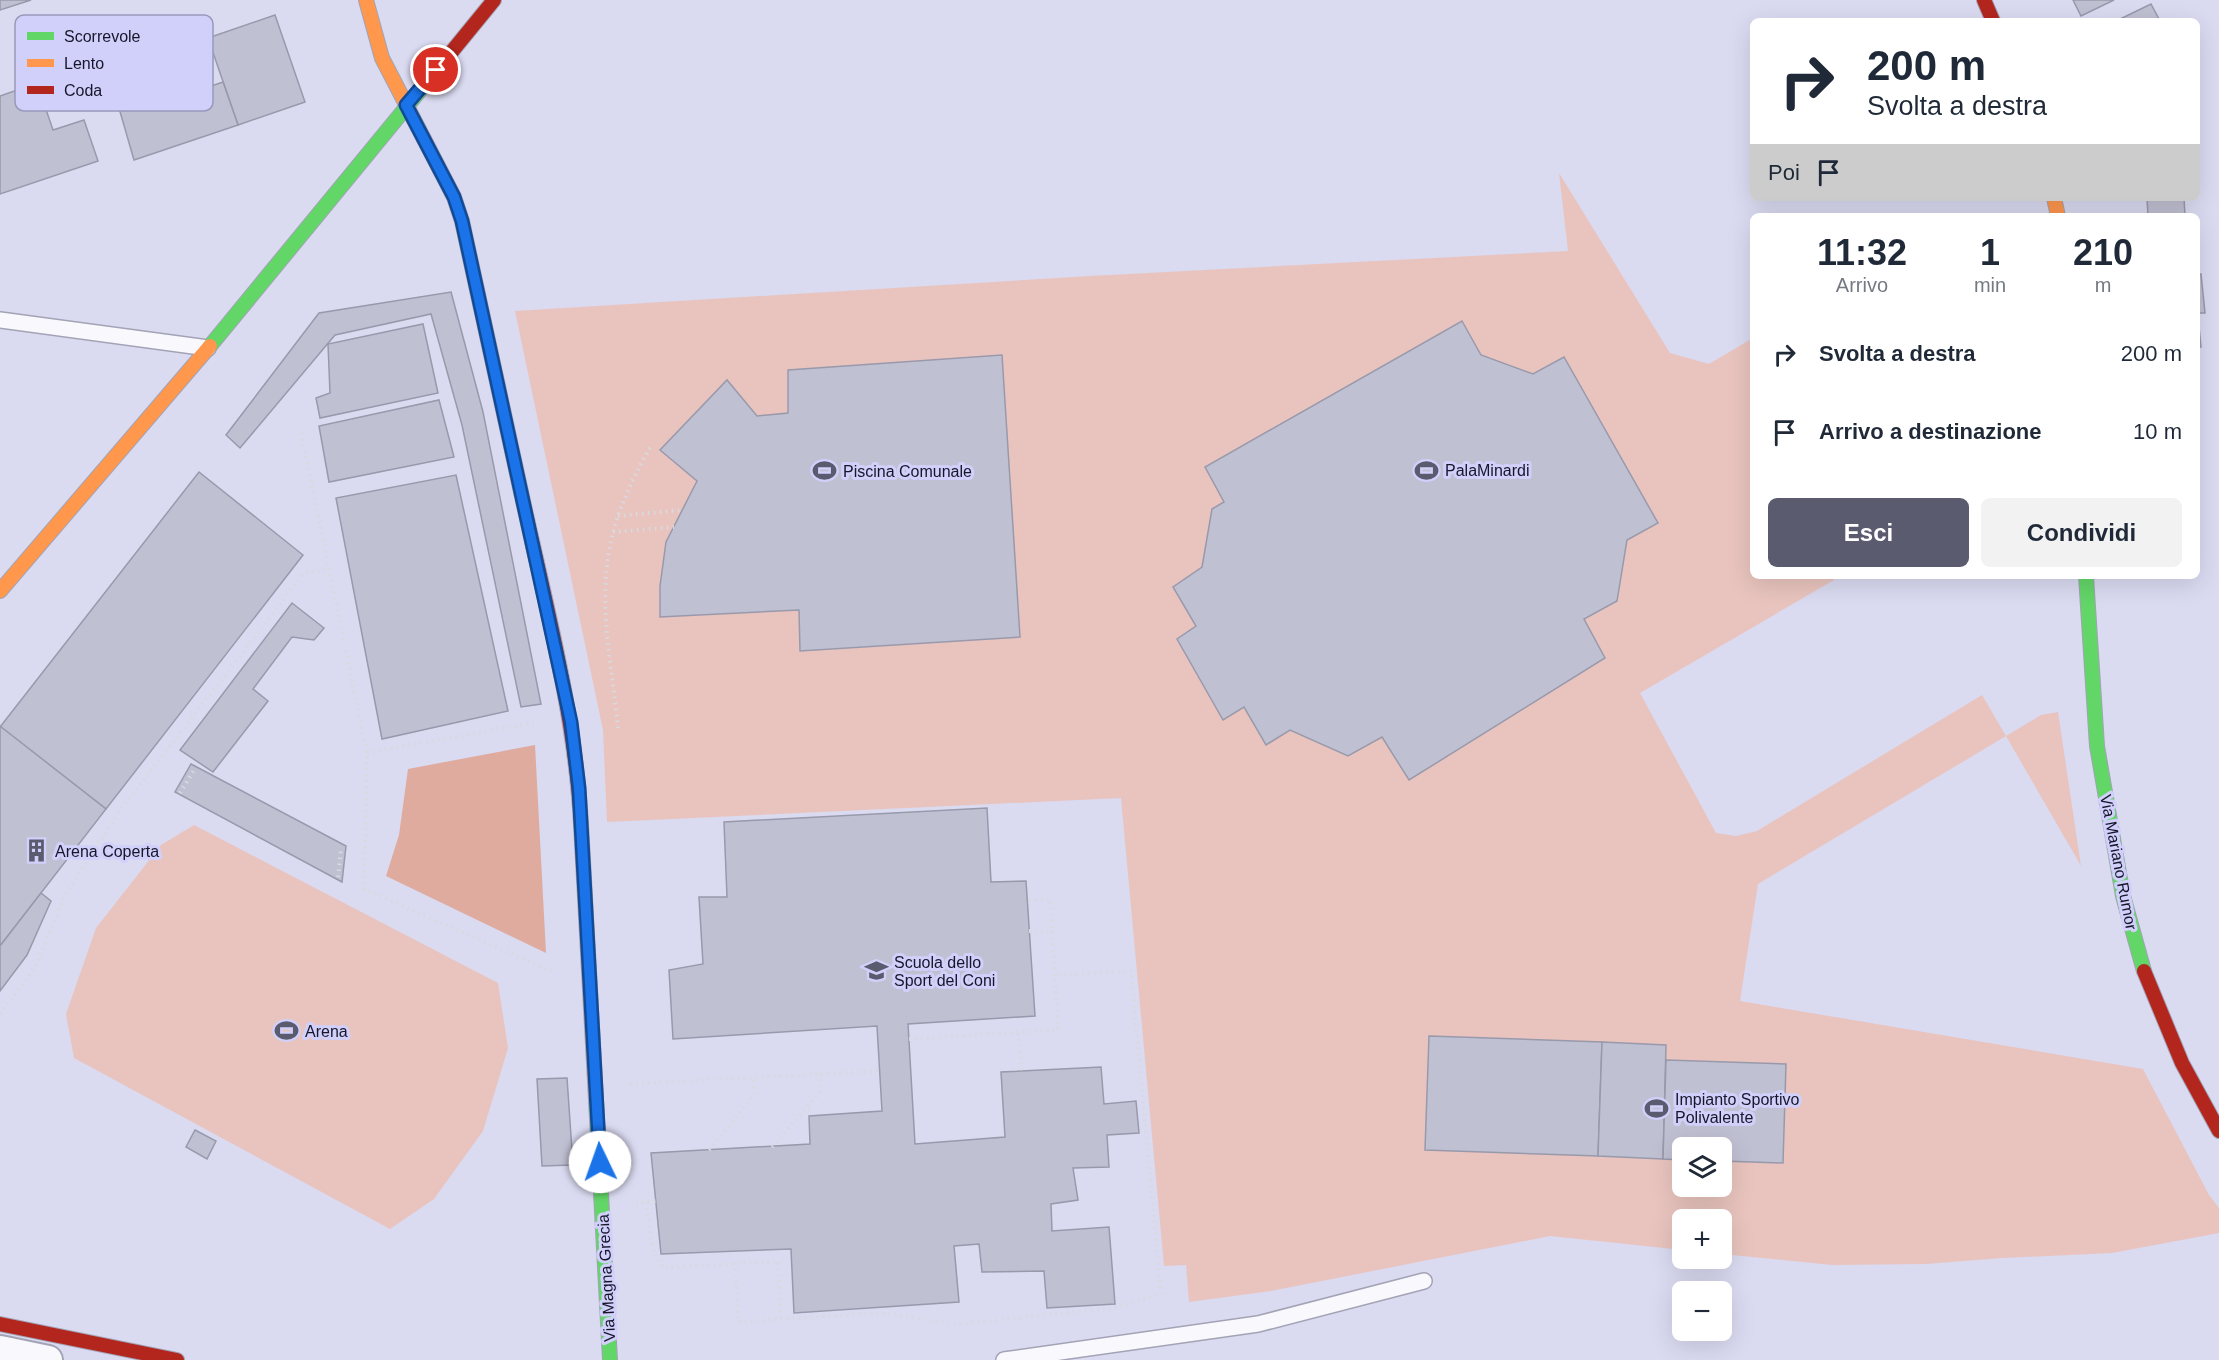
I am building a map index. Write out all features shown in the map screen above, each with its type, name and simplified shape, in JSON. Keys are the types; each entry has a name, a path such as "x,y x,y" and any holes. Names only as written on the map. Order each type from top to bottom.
{"street":[{"name":"Via Magna Grecia","path":"366,0 382,58 454,197 462,221 571,722 579,788 610,1360"},
{"path":"0,591 208,348 494,0"},
{"path":"1984,0 1992,18"},
{"name":"Via Mariano Rumor","path":"2086,579 2097,746 2123,896 2142,966 2182,1062 2219,1131"},
{"path":"0,1324 177,1360"},
{"path":"0,1350 48,1360"}],"lane":[{"path":"0,320 208,348"},
{"path":"1004,1360 1258,1324 1424,1281"}],"path":[{"path":"301,433 367,753 364,889 561,976"},
{"path":"618,728 605,590 610,546 629,485 651,445"},
{"path":"618,516 682,510"},
{"path":"613,532 674,527"},
{"path":"0,1014 35,968 65,895 119,812 303,573 329,569"},
{"path":"367,753 544,721"},
{"path":"180,792 194,770"},
{"path":"338,876 340,849"},
{"path":"909,1039 1058,1030 1050,899 1028,900"},
{"path":"1029,931 1052,931"},
{"path":"735,1263 738,1322 880,1313 958,1324 1114,1308 1161,1294 1131,971 1055,975"},
{"path":"1018,1033 1022,1071"},
{"path":"623,1085 879,1071"},
{"path":"772,1147 820,1092 820,1073"},
{"path":"709,1150 754,1095 754,1077"},
{"path":"646,1202 654,1254 663,1268 778,1261 781,1319"},
{"path":"630,1204 656,1202"}],"shaded area":[{"path":"1559,173 1670,353 1709,364 1750,340 1750,579 1834,580 1640,693 1716,833 1736,836 1757,831 1982,695 2006,736 1758,884 1740,1001 2143,1069 2209,1195 2219,1208 2219,1233 2112,1253 1926,1264 1832,1265 1732,1255 1732,1209 1672,1209 1672,1249 1550,1236 1271,1291 1189,1302 1186,1265 1164,1266 1121,798 607,822 603,730 515,311 1090,276 1568,251"},
{"path":"2058,712 2081,866 2006,736 2041,715"},
{"path":"535,745 546,953 386,876 399,835 408,769"},
{"name":"Arena","path":"194,825 498,983 508,1048 483,1131 434,1199 390,1229 74,1058 66,1014 96,928 161,845"}],"building":[{"path":"0,0 31,0 0,10"},
{"path":"2073,0 2114,0 2081,16"},
{"path":"2151,4 2158,18 2122,18"},
{"path":"275,15 305,102 238,125 213,52 213,36"},
{"path":"223,82 238,125 134,160 120,111 213,111 213,85"},
{"path":"15,91 15,111 47,111 53,130 84,120 98,161 0,194 0,96"},
{"path":"2147,201 2184,201 2185,213 2148,213"},
{"path":"2201,274 2205,313 2200,313"},
{"path":"451,292 483,412 541,704 521,707 462,425 431,314 335,335 240,448 226,435 319,313"},
{"path":"1462,321 1481,355 1533,374 1564,357 1658,523 1627,540 1617,601 1584,619 1605,658 1409,780 1382,737 1348,756 1290,730 1266,745 1244,707 1223,720 1177,639 1196,626 1173,587 1202,567 1212,509 1224,502 1205,467"},
{"path":"423,324 438,393 320,418 316,398 330,393 328,344"},
{"path":"1002,355 1020,637 800,651 799,610 660,617 660,586 666,542 697,481 660,450 727,380 757,416 788,413 788,370"},
{"path":"439,400 454,457 329,482 319,426"},
{"path":"199,472 303,555 106,809 0,727"},
{"path":"456,475 508,711 382,739 336,498"},
{"path":"292,603 324,628 314,640 292,637 253,689 268,701 213,772 180,750"},
{"name":"Arena Coperta","path":"0,726 106,809 0,946"},
{"path":"191,764 346,846 342,882 175,792"},
{"path":"987,808 991,882 1026,881 1035,1016 908,1024 915,1144 1005,1137 1001,1072 1101,1067 1104,1104 1136,1101 1139,1133 1107,1135 1109,1167 1073,1168 1078,1200 1051,1204 1052,1231 1109,1227 1115,1304 1047,1308 1044,1271 982,1272 979,1244 954,1246 959,1302 794,1313 791,1249 661,1254 651,1153 810,1144 809,1116 882,1111 877,1026 673,1039 669,970 703,964 699,897 727,897 724,822"},
{"path":"41,893 51,901 27,955 0,991 0,946"},
{"path":"1429,1036 1602,1042 1598,1156 1425,1150"},
{"path":"1602,1042 1666,1045 1663,1159 1598,1156"},
{"path":"1666,1060 1786,1064 1783,1163 1732,1161 1732,1137 1672,1137 1672,1159 1663,1159"},
{"path":"567,1078 573,1165 542,1166 537,1079"},
{"path":"195,1130 216,1141 207,1159 186,1147"}],"traffic: fast":[{"path":"210,346 427,82"},
{"path":"2086,579 2097,746 2123,896 2144,971"},
{"path":"596,1100 610,1360"}],"traffic: slow":[{"path":"366,0 382,58 454,197 462,221 521,492"},
{"path":"2055,201 2057,213"},
{"path":"0,591 210,346"},
{"path":"581,824 596,1100"}],"traffic: jam":[{"path":"427,82 494,0"},
{"path":"1984,0 1992,18"},
{"path":"521,492 566,699 578,782 581,824"},
{"path":"2144,971 2182,1063 2219,1131"},
{"path":"0,1324 177,1360"}],"place":[{"name":"PalaMinardi","path":"1427,470"},
{"name":"Piscina Comunale","path":"825,471"},
{"name":"Arena Coperta","path":"37,851"},
{"name":"Scuola dello Sport del Coni","path":"876,971"},
{"name":"Arena","path":"287,1031"},
{"name":"Impianto Sportivo Polivalente","path":"1657,1108"}],"route":[{"path":"436,70 406,105 454,197 462,221 571,722 579,788 600,1162"}]}
